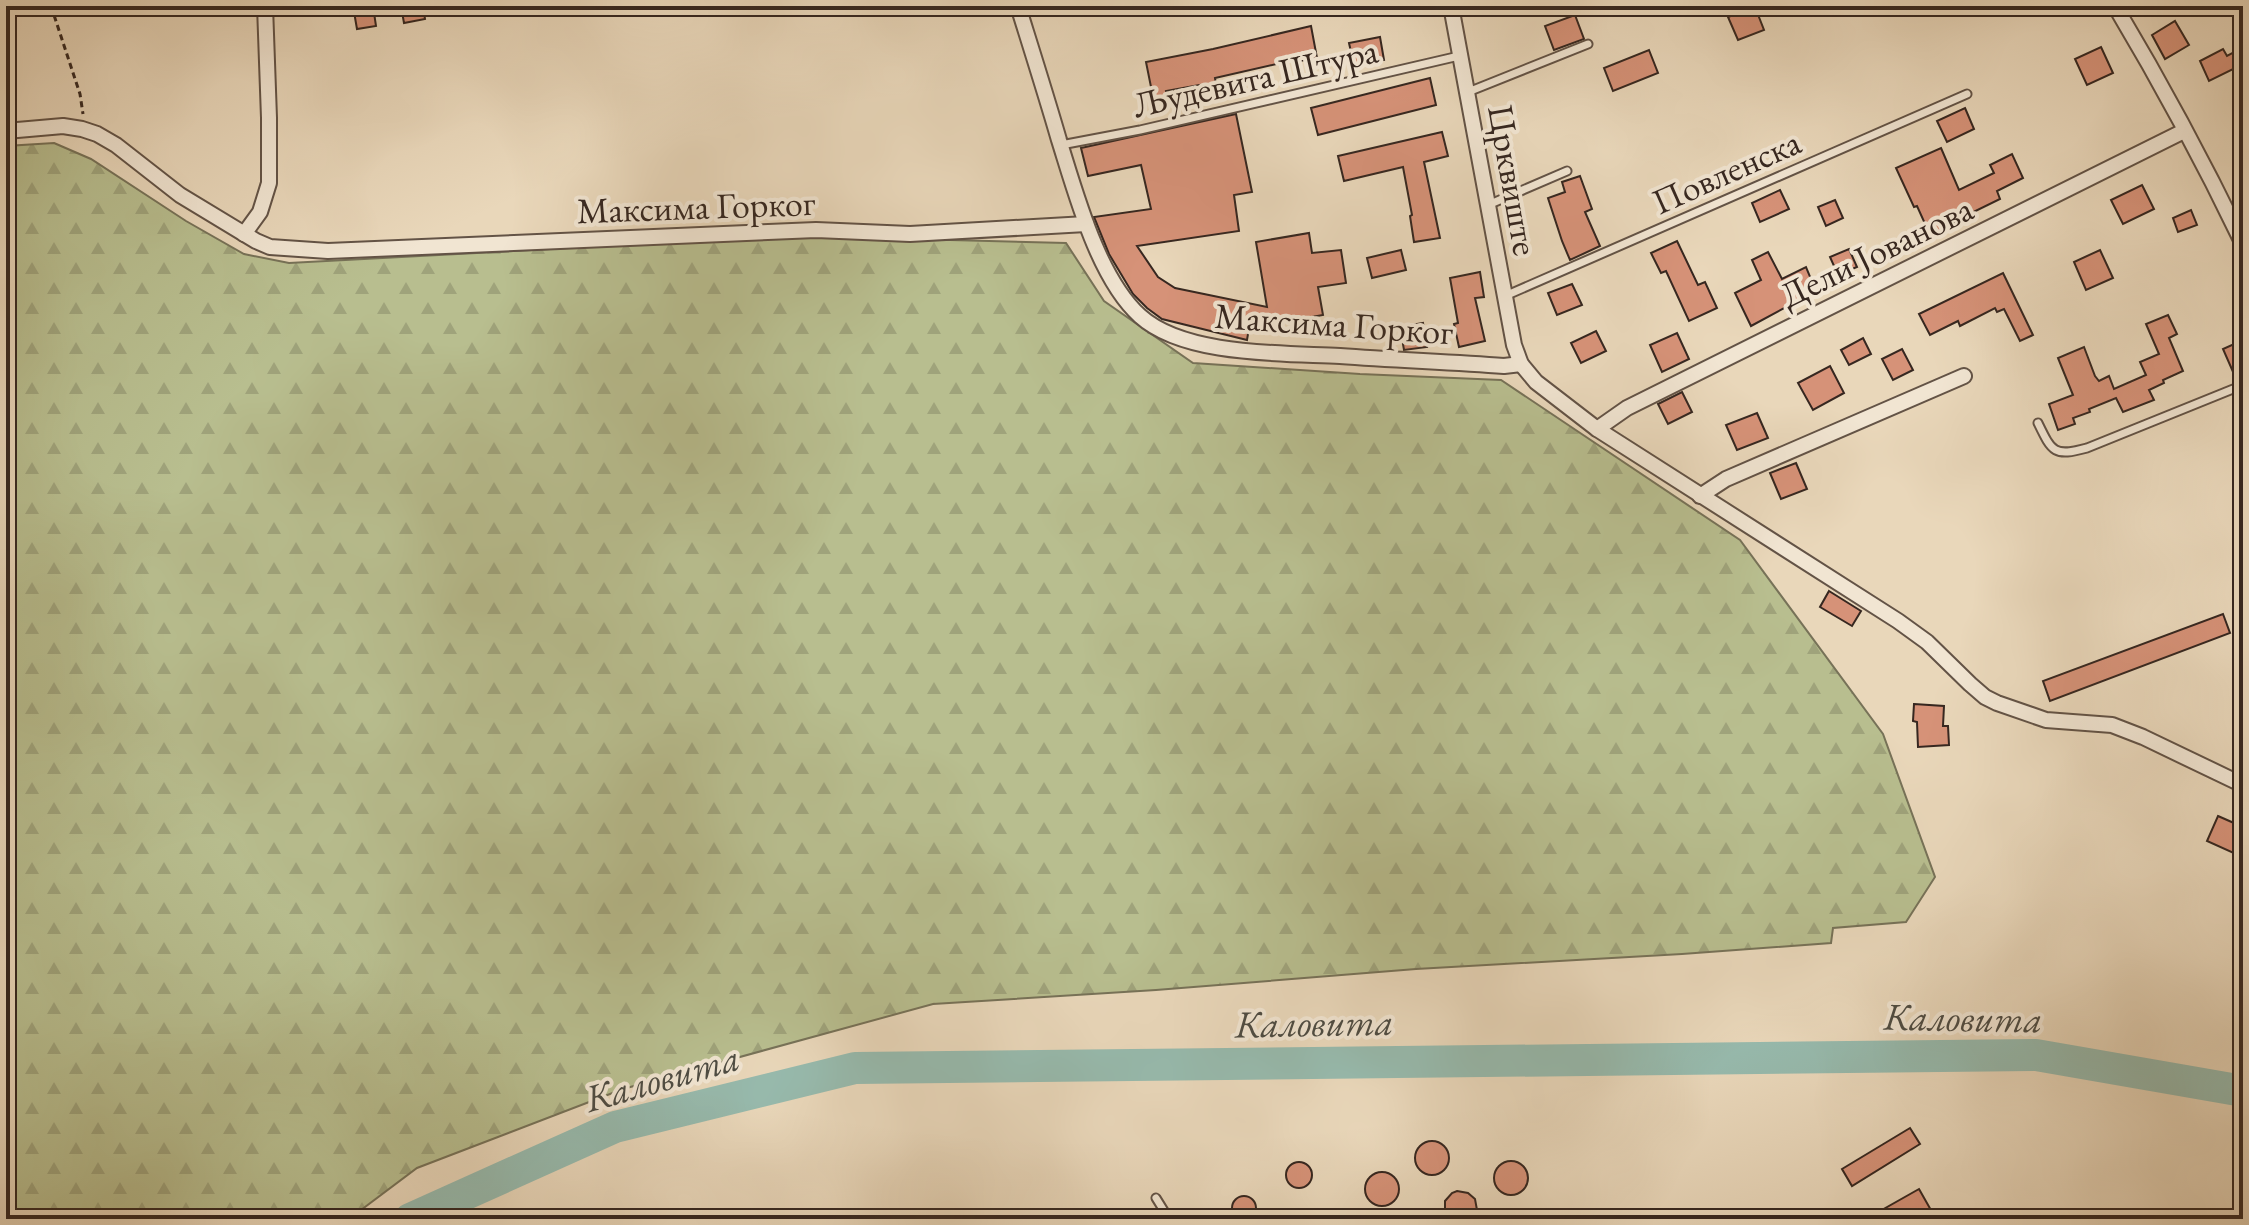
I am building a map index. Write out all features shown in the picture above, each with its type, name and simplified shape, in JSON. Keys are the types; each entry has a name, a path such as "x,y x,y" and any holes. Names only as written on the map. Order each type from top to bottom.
{"street":[{"path":"1018,6 1086,224"},
{"name":"Црквиште","path":"1451,6 1514,345 1521,364"},
{"path":"2115,6 2146,57 2243,244"},
{"path":"244,234 260,212 269,183 265,10"},
{"name":"Максима Горког","path":"6,131 63,126 97,134 180,195 270,247 328,251 816,230 910,234 1086,224 1124,300 1155,328 1177,337 1204,345 1248,351 1504,366 1521,364"},
{"name":"Дели Јованова","path":"1597,429 1627,408 2184,131"},
{"path":"1521,364 1536,382 1597,429 1898,621 1927,642 1985,697 2046,720 2112,725 2243,785"},
{"path":"1700,496 1726,479 1964,376"}],"lane":[{"path":"265,10 306,6"},
{"path":"1467,92 1588,44"},
{"name":"Људевита Штура","path":"1061,145 1140,130 1459,56"},
{"name":"Повленска","path":"1505,296 1967,94"},
{"path":"1488,205 1567,171"},
{"path":"2038,423 2051,449 2069,453 2243,385"},
{"path":"1156,1198 1169,1219"}],"path":[{"path":"51,6 80,94 84,118 82,129"}],"green space":[{"path":"54,143 91,159 186,221 244,254 289,263 795,236 1066,243 1104,301 1193,363 1501,380 1740,540 1883,734 1935,877 1906,922 1833,928 1831,943 933,1004 623,1089 417,1168 349,1219 6,1219 6,146"}],"building":[{"path":"353,6 373,6 376,26 357,29"},
{"path":"401,6 423,6 425,19 404,23"},
{"path":"1755,7 1764,30 1738,40 1728,17"},
{"path":"1575,15 1584,39 1554,50 1545,26"},
{"path":"2175,21 2189,45 2165,59 2152,35"},
{"path":"1311,26 1317,58 1294,60 1215,78 1217,90 1202,93 1200,85 1166,91 1168,100 1154,102 1146,62"},
{"path":"1380,37 1384,60 1354,65 1349,43"},
{"path":"2101,47 2113,73 2087,85 2075,59"},
{"path":"2223,49 2227,56 2238,50 2243,59 2243,88 2233,69 2209,81 2200,61"},
{"path":"1649,50 1658,73 1613,91 1604,68"},
{"path":"1430,78 1436,105 1318,135 1311,108"},
{"path":"1965,108 1974,129 1947,142 1937,121"},
{"path":"1236,114 1252,192 1234,195 1239,231 1137,246 1158,277 1175,288 1267,307 1256,242 1309,233 1312,253 1341,250 1346,283 1318,287 1323,315 1249,328 1247,340 1162,319 1133,294 1109,254 1094,217 1151,209 1141,165 1088,176 1081,148"},
{"path":"1442,132 1448,156 1424,162 1440,238 1414,242 1403,167 1344,181 1338,156"},
{"path":"1941,148 1959,190 1994,173 1990,165 2012,154 2023,178 1997,191 2000,199 1953,222 1955,226 1931,237 1896,168"},
{"path":"1580,176 1592,209 1585,212 1600,246 1570,260 1548,198 1565,192 1562,182"},
{"path":"2142,185 2154,209 2123,224 2111,200"},
{"path":"1780,190 1789,209 1760,222 1752,203"},
{"path":"1835,200 1843,218 1826,226 1818,207"},
{"path":"2191,210 2197,225 2178,232 2173,218"},
{"path":"1677,241 1698,285 1705,282 1717,308 1689,321 1666,271 1661,273 1651,253"},
{"path":"1849,249 1857,267 1838,275 1830,257"},
{"path":"1401,250 1406,270 1372,278 1367,258"},
{"path":"2100,250 2113,278 2086,290 2074,262"},
{"path":"1768,252 1782,279 1806,267 1816,291 1751,326 1735,293 1761,280 1752,260"},
{"path":"1480,272 1484,297 1475,298 1485,341 1459,347 1450,278"},
{"path":"2003,273 2033,335 2020,341 2004,309 1997,312 1995,308 1960,326 1958,321 1930,335 1919,314"},
{"path":"1572,284 1582,305 1557,315 1548,293"},
{"path":"2168,315 2177,334 2169,338 2183,371 2149,390 2154,400 2123,412 2116,398 2089,409 2090,412 2073,418 2075,424 2058,430 2049,404 2073,395 2058,358 2084,347 2095,376 2099,381 2109,376 2114,389 2146,375 2140,362 2159,354 2146,324"},
{"path":"1423,323 1427,347 1404,350 1400,327"},
{"path":"1596,331 1606,351 1581,363 1571,343"},
{"path":"1677,333 1689,359 1662,372 1650,345"},
{"path":"1863,338 1871,354 1849,365 1841,350"},
{"path":"2243,340 2243,379 2237,381 2223,349"},
{"path":"1902,349 1913,370 1893,380 1882,359"},
{"path":"1830,366 1844,393 1813,410 1798,383"},
{"path":"1682,392 1692,412 1668,424 1658,404"},
{"path":"1757,413 1768,438 1737,450 1726,425"},
{"path":"1796,463 1807,489 1781,499 1770,473"},
{"path":"1829,591 1861,611 1852,626 1820,607"},
{"path":"2223,614 2230,633 2050,701 2043,681"},
{"path":"1914,704 1944,706 1943,726 1948,726 1949,745 1918,747 1917,722 1913,721"},
{"path":"2218,816 2243,827 2243,844 2238,855 2207,841"},
{"path":"1910,1128 1920,1144 1852,1186 1842,1169"},
{"path":"1432,1141 1444,1146 1449,1158 1444,1170 1432,1175 1420,1170 1415,1158 1420,1146"},
{"path":"1511,1161 1523,1166 1528,1178 1523,1190 1511,1195 1499,1190 1494,1178 1499,1166"},
{"path":"1299,1162 1308,1166 1312,1175 1308,1184 1299,1188 1290,1184 1286,1175 1290,1166"},
{"path":"1382,1172 1394,1177 1399,1189 1394,1201 1382,1206 1370,1201 1365,1189 1370,1177"},
{"path":"1919,1189 1936,1219 1866,1219"},
{"path":"1457,1191 1468,1193 1475,1199 1477,1210 1473,1219 1448,1219 1445,1201"},
{"path":"1244,1196 1255,1203 1256,1208 1249,1219 1244,1220 1233,1213 1232,1208 1239,1197"}],"waterway":[{"path":"2237,6 2243,20"},
{"name":"Каловита","path":"410,1219 615,1127 855,1068 2036,1055 2243,1091"}]}
